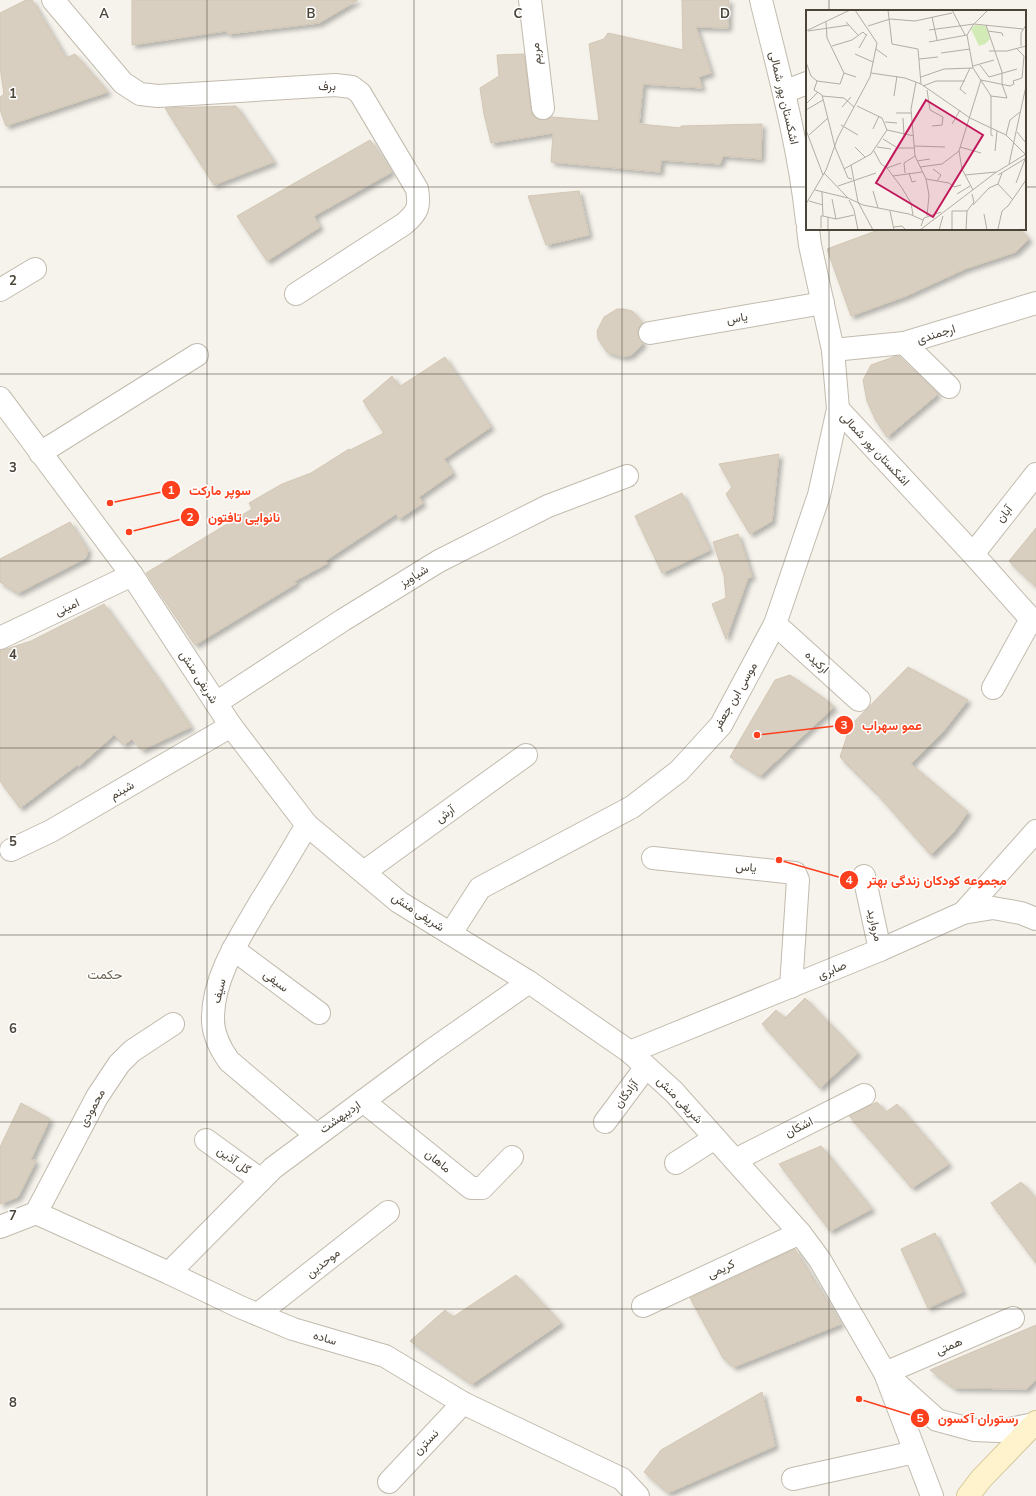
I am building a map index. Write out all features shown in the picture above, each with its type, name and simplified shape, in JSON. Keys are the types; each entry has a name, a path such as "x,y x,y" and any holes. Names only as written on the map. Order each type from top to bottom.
{"main road":[{"path":"968,1496 981,1479 1035,1423"}],"street":[{"name":"برف","path":"53,0 123,83 140,94 158,96 335,85 352,87 360,93 417,189 418,207 415,214 404,224 296,294"},
{"name":"مریم","path":"530,0 543,108"},
{"name":"اشکستان پور شمالی","path":"761,0 784,92 803,186 806,212"},
{"path":"784,92 806,83"},
{"name":"اشکستان پور شمالی","path":"808,230 810,245 833,350 838,409 1033,621"},
{"path":"0,290 35,269"},
{"name":"یاس","path":"650,333 823,303"},
{"name":"ارجمندی","path":"833,350 904,343 1036,303"},
{"path":"904,343 949,387"},
{"path":"40,453 197,355"},
{"name":"شریفی منش","path":"0,398 132,574 231,726 307,825 399,902 529,982 630,1052 674,1092 800,1233 820,1260 885,1373"},
{"name":"موسی ابن جعفر","path":"451,933 480,888 632,807 679,771 721,725 775,624 819,495 838,409"},
{"name":"آبان","path":"973,554 1036,474"},
{"name":"شباویز","path":"216,704 343,620 439,561 548,506 627,476"},
{"name":"امینی","path":"0,638 132,574"},
{"path":"993,688 1033,621"},
{"name":"ارکیده","path":"775,624 859,700"},
{"name":"شبنم","path":"11,850 52,831 231,726"},
{"name":"آرش","path":"364,872 526,755"},
{"name":"سیف","path":"307,825 233,949 218,985 213,1016 215,1036 221,1050 229,1061 316,1134"},
{"path":"963,913 1036,830"},
{"name":"یاس","path":"653,858 795,873 798,880 790,987"},
{"name":"مروارید","path":"864,876 880,950"},
{"name":"صابری","path":"630,1052 880,950 963,913 993,908 1020,913 1036,919"},
{"name":"سیفی","path":"233,949 319,1013"},
{"name":"اردیبهشت","path":"169,1273 273,1168 316,1134 529,982"},
{"name":"محمودی","path":"36,1213 97,1097 119,1064 132,1051 173,1024"},
{"name":"آزادگان","path":"605,1122 646,1067"},
{"name":"اشکان","path":"735,1160 864,1095"},
{"name":"ماهان","path":"363,1101 471,1188 482,1188 512,1157"},
{"path":"676,1163 715,1138"},
{"name":"گل آذین","path":"206,1140 261,1180"},
{"name":"موحدین","path":"258,1314 388,1212"},
{"path":"0,1227 36,1213"},
{"name":"ساده","path":"36,1213 169,1273 240,1308 293,1329 385,1356 463,1403 622,1480 638,1496"},
{"name":"کریمی","path":"643,1306 800,1233"},
{"name":"همتی","path":"885,1373 1013,1318"},
{"path":"885,1373 937,1420 974,1430 998,1431 1035,1423"},
{"path":"885,1373 932,1496"},
{"name":"نسترن","path":"389,1482 463,1403"},
{"path":"792,1479 915,1452"}],"building":[{"path":"26,0 32,0 66,58 75,54 108,92 6,126 0,110 0,97 4,94 0,67 0,13"},
{"path":"132,0 358,0 319,23 228,34 226,31 132,45"},
{"path":"682,0 729,0 728,28 696,27 711,73 699,77 702,88 643,84 639,124 681,128 681,126 762,124 761,159 723,156 720,164 661,160 660,172 551,162 553,133 491,143 480,88 499,76 497,55 524,54 531,109 533,115 538,119 545,120 552,117 599,121 589,44 604,39 608,33 683,50"},
{"path":"236,106 274,162 214,185 165,108"},
{"path":"370,140 392,172 314,216 320,227 267,261 237,216"},
{"path":"579,191 589,235 546,245 528,196"},
{"path":"878,230 1021,230 1029,239 1016,252 965,269 906,296 851,316 827,249"},
{"path":"617,309 632,311 643,323 638,328 638,335 643,344 631,355 623,357 607,352 598,339 597,331 604,317"},
{"path":"899,356 938,394 887,437 875,419 867,401 863,380 871,365"},
{"path":"445,357 491,427 444,459 453,473 419,497 423,503 399,519 396,514 325,561 328,563 293,582 297,583 195,645 146,573 252,509 249,503 282,484 311,473 349,449 350,450 384,433 363,401 392,376 399,387"},
{"path":"779,454 772,521 750,534 726,494 732,487 719,464"},
{"path":"682,493 710,550 662,573 635,516"},
{"path":"70,522 88,550 86,558 18,593 0,582 0,559"},
{"path":"1036,528 1036,587 1009,561"},
{"path":"738,534 752,577 748,578 726,639 712,604 726,598 724,575 713,542"},
{"path":"104,604 191,727 142,750 132,739 124,745 114,735 79,766 77,765 20,808 0,781 0,651 31,641"},
{"path":"908,667 968,700 942,733 911,764 968,812 953,833 931,855 878,795 840,757 847,736 844,732"},
{"path":"790,675 834,707 760,776 730,757 775,680"},
{"path":"805,998 858,1053 820,1088 762,1024 776,1010 785,1018"},
{"path":"877,1102 886,1112 897,1104 949,1164 912,1188 849,1116"},
{"path":"21,1103 50,1119 31,1159 36,1161 18,1197 0,1204 0,1147"},
{"path":"821,1146 872,1209 830,1231 779,1164"},
{"path":"1021,1182 1036,1198 1036,1263 991,1203"},
{"path":"935,1233 963,1292 928,1308 901,1249"},
{"path":"795,1249 841,1324 734,1367 723,1358 690,1298"},
{"path":"516,1275 561,1323 472,1384 410,1341 445,1310 453,1317"},
{"path":"1036,1325 1036,1379 1027,1389 954,1388 930,1370"},
{"path":"762,1392 775,1446 668,1493 644,1472 661,1450"}],"place":[{"name":"سوپر مارکت","path":"110,503"},
{"name":"نانوایی تافتون","path":"129,532"},
{"name":"عمو سهراب","path":"757,735"},
{"name":"مجموعه کودکان زندگی بهتر","path":"779,860"},
{"name":"رستوران آکسون","path":"859,1399"}],"district":[{"name":"حکمت","path":"105,974"}]}
